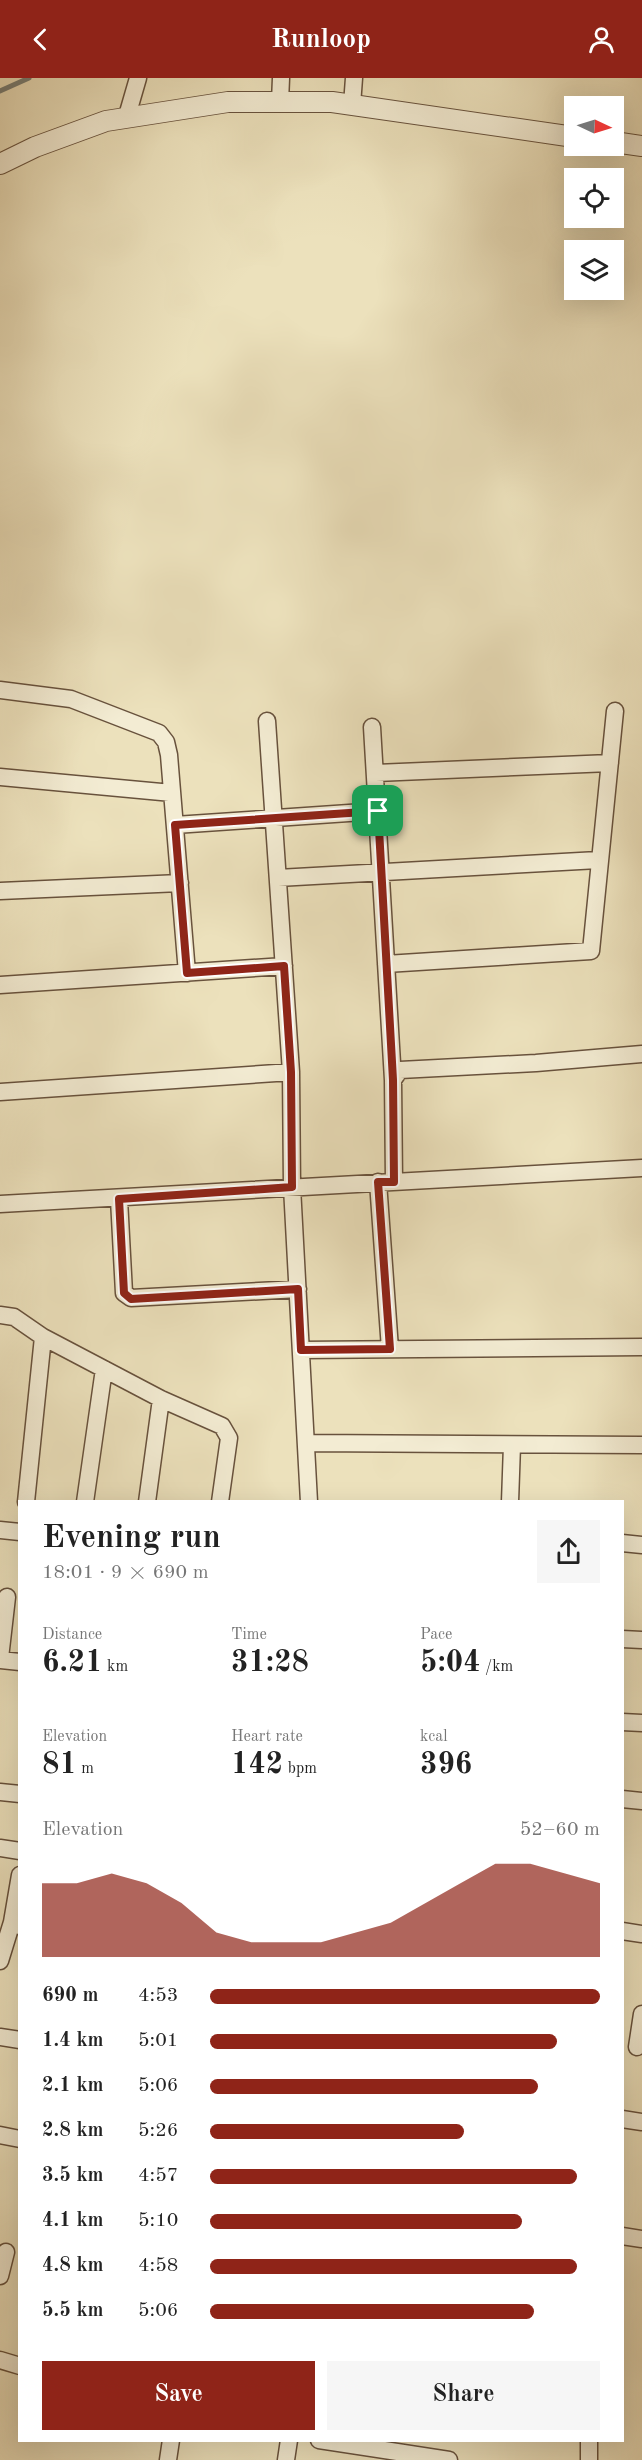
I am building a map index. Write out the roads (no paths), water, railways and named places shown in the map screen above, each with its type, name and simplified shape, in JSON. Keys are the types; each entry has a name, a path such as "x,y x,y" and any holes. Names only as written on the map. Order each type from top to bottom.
{"street":[{"path":"127,116 138,78"},
{"path":"352,105 354,78"},
{"path":"0,164 35,147 127,116 228,102 281,90 332,102 564,136"},
{"path":"624,143 642,146"},
{"path":"0,690 70,699 159,734 166,742 169,755 187,973"},
{"path":"386,964 591,951 598,860 615,711"},
{"path":"267,721 291,1072 292,1187 309,1500"},
{"path":"372,727 393,1080 386,1182 390,1349"},
{"path":"376,773 610,763"},
{"path":"0,777 172,793"},
{"path":"175,825 378,811"},
{"path":"278,878 598,860"},
{"path":"0,891 180,883"},
{"path":"0,985 284,966"},
{"path":"393,1080 400,1070 536,1063 642,1054"},
{"path":"0,1092 291,1072"},
{"path":"0,1204 642,1168"},
{"path":"119,1199 124,1293 127,1297 131,1299 298,1289"},
{"path":"0,1315 14,1317 44,1337 104,1369 227,1430 229,1438 220,1500"},
{"path":"26,1500 44,1337"},
{"path":"301,1350 642,1347"},
{"path":"86,1500 104,1369"},
{"path":"147,1500 161,1399"},
{"path":"306,1443 642,1445"},
{"path":"510,1500 512,1444"},
{"path":"0,1530 18,1532"},
{"path":"624,1543 642,1545"},
{"path":"9,1597 0,1659 18,1662"},
{"path":"624,1639 642,1640"},
{"path":"624,1722 642,1723"},
{"path":"0,1792 18,1794"},
{"path":"624,1799 642,1801"},
{"path":"0,1848 18,1851"},
{"path":"0,1961 16,1924 18,1900"},
{"path":"624,1931 642,1934"},
{"path":"634,2047 642,2014"},
{"path":"0,2037 18,2040"},
{"path":"624,2119 642,2122"},
{"path":"0,2134 18,2138"},
{"path":"624,2236 642,2239"},
{"path":"0,2276 8,2252"},
{"path":"0,2360 18,2365"},
{"path":"168,2460 171,2442"},
{"path":"286,2460 289,2442"},
{"path":"329,2442 408,2457 449,2460"},
{"path":"589,2442 589,2460"}],"waterway":[{"path":"0,91 29,78"}]}
